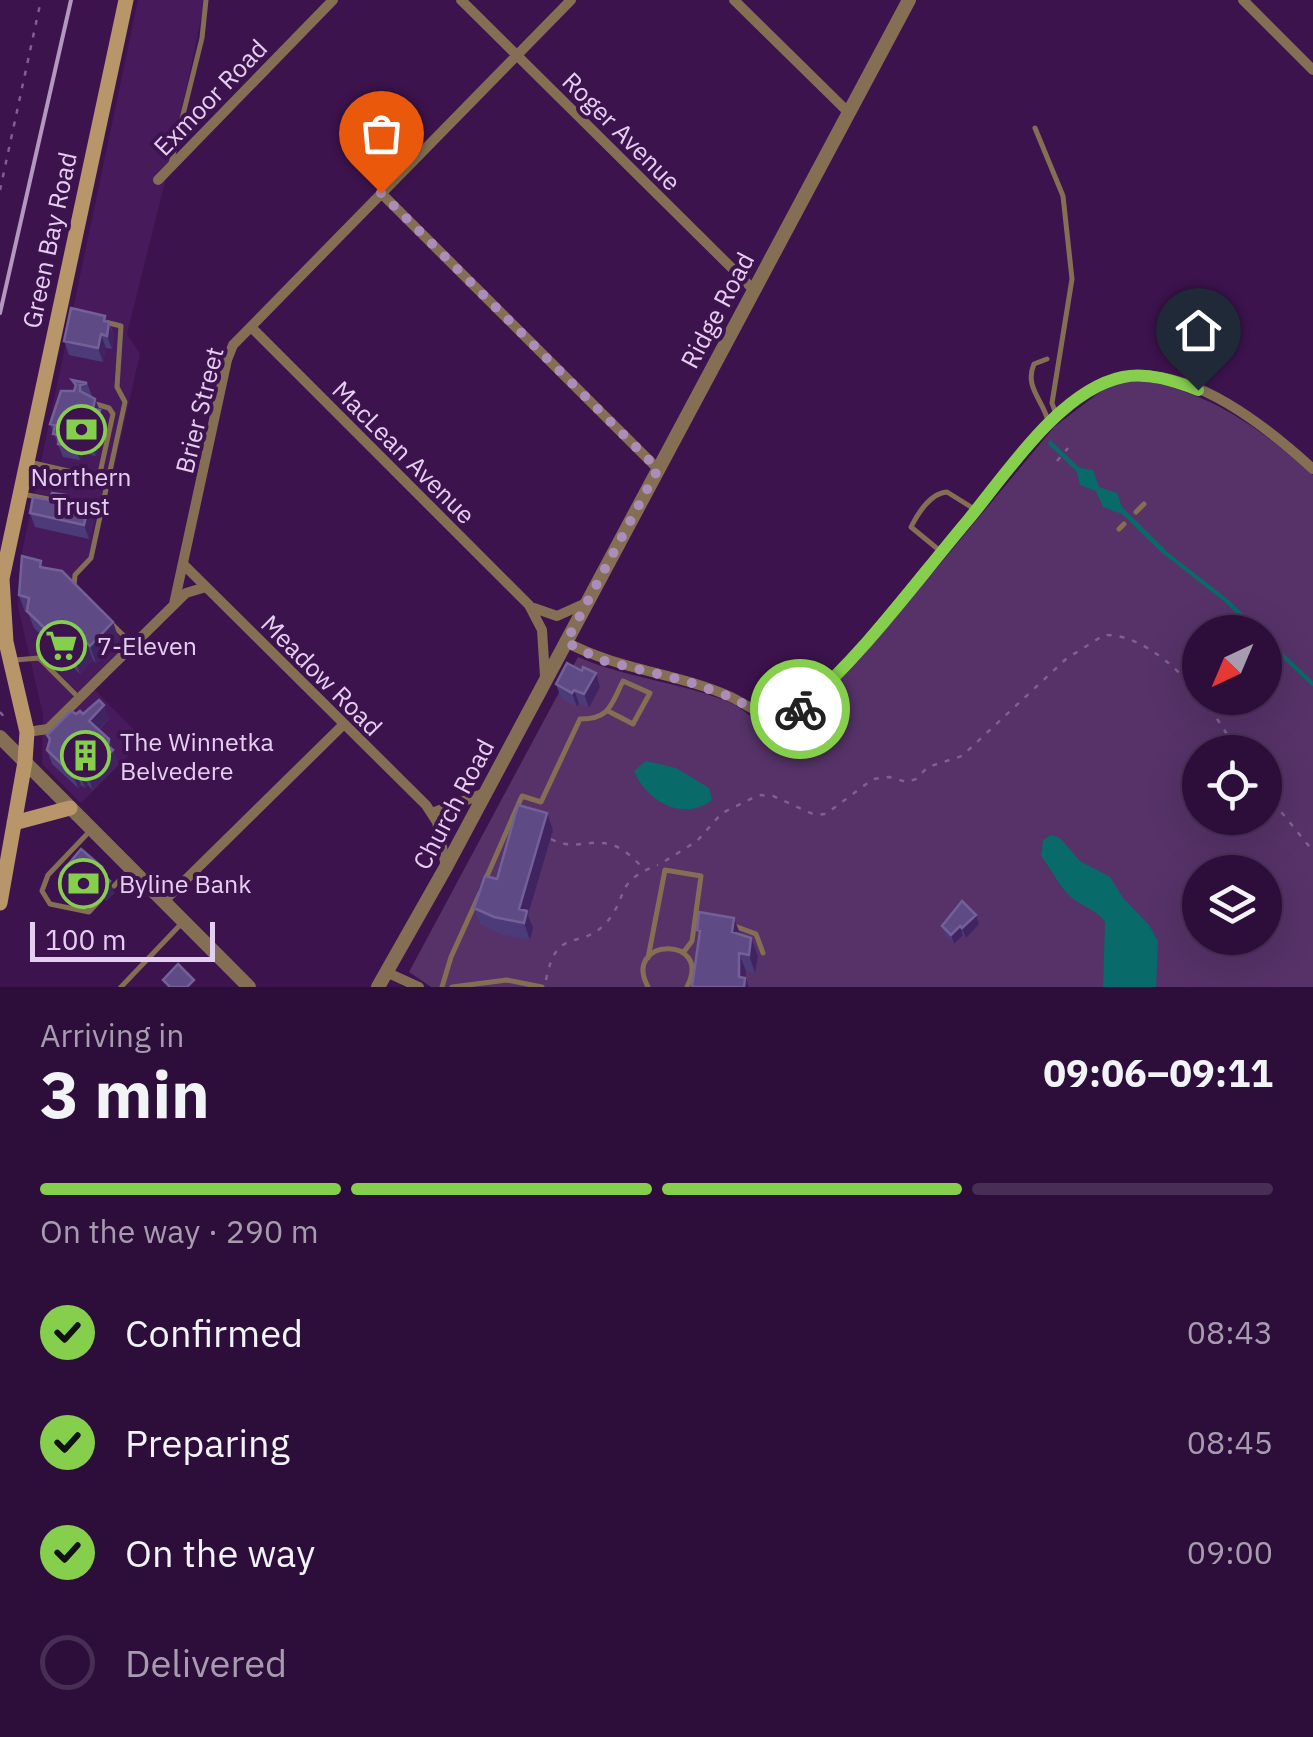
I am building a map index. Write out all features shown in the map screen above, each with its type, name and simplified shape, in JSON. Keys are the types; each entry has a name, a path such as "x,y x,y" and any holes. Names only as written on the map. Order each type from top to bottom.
{"main road":[{"name":"Green Bay Road","path":"0,903 27,732 6,642 2,579 126,0"},
{"path":"0,695 18,689"},
{"path":"14,824 70,808"}],"street":[{"name":"Exmoor Road","path":"158,180 333,0"},
{"name":"Roger Avenue","path":"462,0 754,290"},
{"name":"Brier Street","path":"174,604 229,352 571,0"},
{"path":"734,0 848,112"},
{"name":"Ridge Road","path":"566,642 909,0"},
{"path":"1243,0 1313,70"},
{"path":"381,193 658,469"},
{"name":"MacLean Avenue","path":"251,327 529,604 542,630 545,680"},
{"path":"566,642 616,664 728,696 766,715 788,716 844,667 1053,420 1078,398 1125,376 1159,378 1198,390 1254,419 1313,469"},
{"name":"Meadow Road","path":"184,564 432,813"},
{"path":"27,732 48,729 186,592 206,587"},
{"path":"529,604 539,612 556,616 586,603"},
{"name":"Church Road","path":"378,987 566,642"},
{"path":"163,902 343,725"},
{"path":"0,737 250,987"},
{"path":"446,867 432,813 485,794"},
{"path":"386,972 419,987"}],"lane":[{"path":"170,168 202,38 206,0"},
{"path":"1036,128 1063,196 1072,280 1052,403 1053,420"},
{"path":"59,311 76,315"},
{"path":"86,598 74,586 75,575 91,558 125,402 117,386 121,326 92,319"},
{"path":"1046,359 1034,364 1030,373 1034,393 1053,420"},
{"path":"41,391 59,395"},
{"path":"26,461 94,477 100,473 113,414 109,408 90,402"},
{"path":"941,552 911,527 931,498 948,492 976,510"},
{"path":"19,494 68,503"},
{"path":"1136,512 1144,504"},
{"path":"109,621 133,645"},
{"path":"11,662 24,657 39,658 79,698"},
{"path":"608,711 633,724 650,693 623,681 616,664"},
{"path":"442,987 450,957 522,796 540,802 580,719 597,719 608,711 623,681"},
{"path":"92,830 48,875 42,891 50,904 89,912 100,900"},
{"path":"114,886 130,869"},
{"path":"648,987 643,972 665,870 701,876 692,942 683,953"},
{"path":"695,920 708,922"},
{"path":"121,987 184,922"},
{"path":"722,922 756,934 763,953"},
{"path":"648,958 660,948 683,953 692,970 687,987"},
{"path":"452,987 506,980 543,987"}],"path":[{"path":"0,190 41,0"},
{"path":"1056,460 1068,448"},
{"path":"543,987 555,952 568,939 594,934 604,925 626,882 696,841 722,813 760,796 773,796 802,811 826,814 873,779 916,779 928,767 962,756 1066,660 1104,634 1139,641 1164,660 1220,720 1228,735"},
{"path":"1,723 2,715"},
{"path":"1282,813 1313,851"},
{"path":"550,838 566,846 608,844 645,870"}],"shaded area":[{"path":"138,0 205,0 174,146 127,334 140,354 95,552 73,575 73,587 129,645 90,685 144,740 81,803 42,764 43,714 18,607 21,557"},
{"path":"1136,380 1186,392 1253,427 1313,475 1313,987 431,987 409,972 578,657 710,695 736,706 768,728 783,730 876,641 1054,427 1100,392"},
{"path":"1050,440 1080,468 1093,470 1099,487 1117,493 1122,507 1166,550 1164,555 1122,514 1103,507 1096,491 1080,485 1077,472 1048,444"},
{"path":"646,761 676,768 709,788 712,800 690,809 678,809 657,800 634,771"},
{"path":"1051,835 1060,838 1080,861 1110,877 1123,898 1149,925 1158,941 1156,987 1103,987 1105,922 1067,893 1041,856 1043,840"}],"building":[{"path":"71,308 105,316 104,321 109,322 107,336 101,334 98,348 64,341"},
{"name":"Northern Trust","path":"72,380 87,383 80,385 80,391 95,399 93,409 100,410 91,444 76,440 75,447 58,444 60,435 53,434 55,425 50,424 61,391 74,391 76,385"},
{"path":"52,493 66,495 64,503 88,508 84,525 30,513 33,497 50,500"},
{"path":"22,556 41,561 40,567 62,571 113,622 74,657 27,611 29,598 19,595"},
{"path":"567,663 596,673 584,694 574,690 572,693 556,684"},
{"name":"The Winnetka Belvedere","path":"99,700 104,705 89,721 109,739 108,746 113,750 88,777 83,771 73,775 47,750 47,735 71,711 83,714"},
{"path":"518,805 547,813 519,909 527,911 524,923 474,908 485,876 497,879"},
{"path":"81,849 102,867 98,870 110,881 102,889 99,883 89,880 78,891 61,873"},
{"path":"962,901 976,915 951,935 942,926"},
{"path":"699,912 734,918 732,932 751,938 749,955 739,953 739,977 745,978 744,987 692,987"},
{"path":"178,964 194,980 187,987 170,987 163,980"}],"waterway":[{"path":"1163,551 1241,615"},
{"path":"1282,655 1313,684"}],"railway":[{"path":"0,313 71,0"}],"way so far":[{"path":"381,193 658,469 566,642 601,660 686,681 766,715 788,716 800,709"}],"place":[{"name":"Northern Trust","path":"81,430"},
{"name":"7-Eleven","path":"62,645"},
{"name":"The Winnetka Belvedere","path":"85,755"},
{"name":"Byline Bank","path":"84,883"}],"route":[{"path":"800,709 856,654 1042,430 1078,398 1125,376 1159,378 1198,390"}]}
